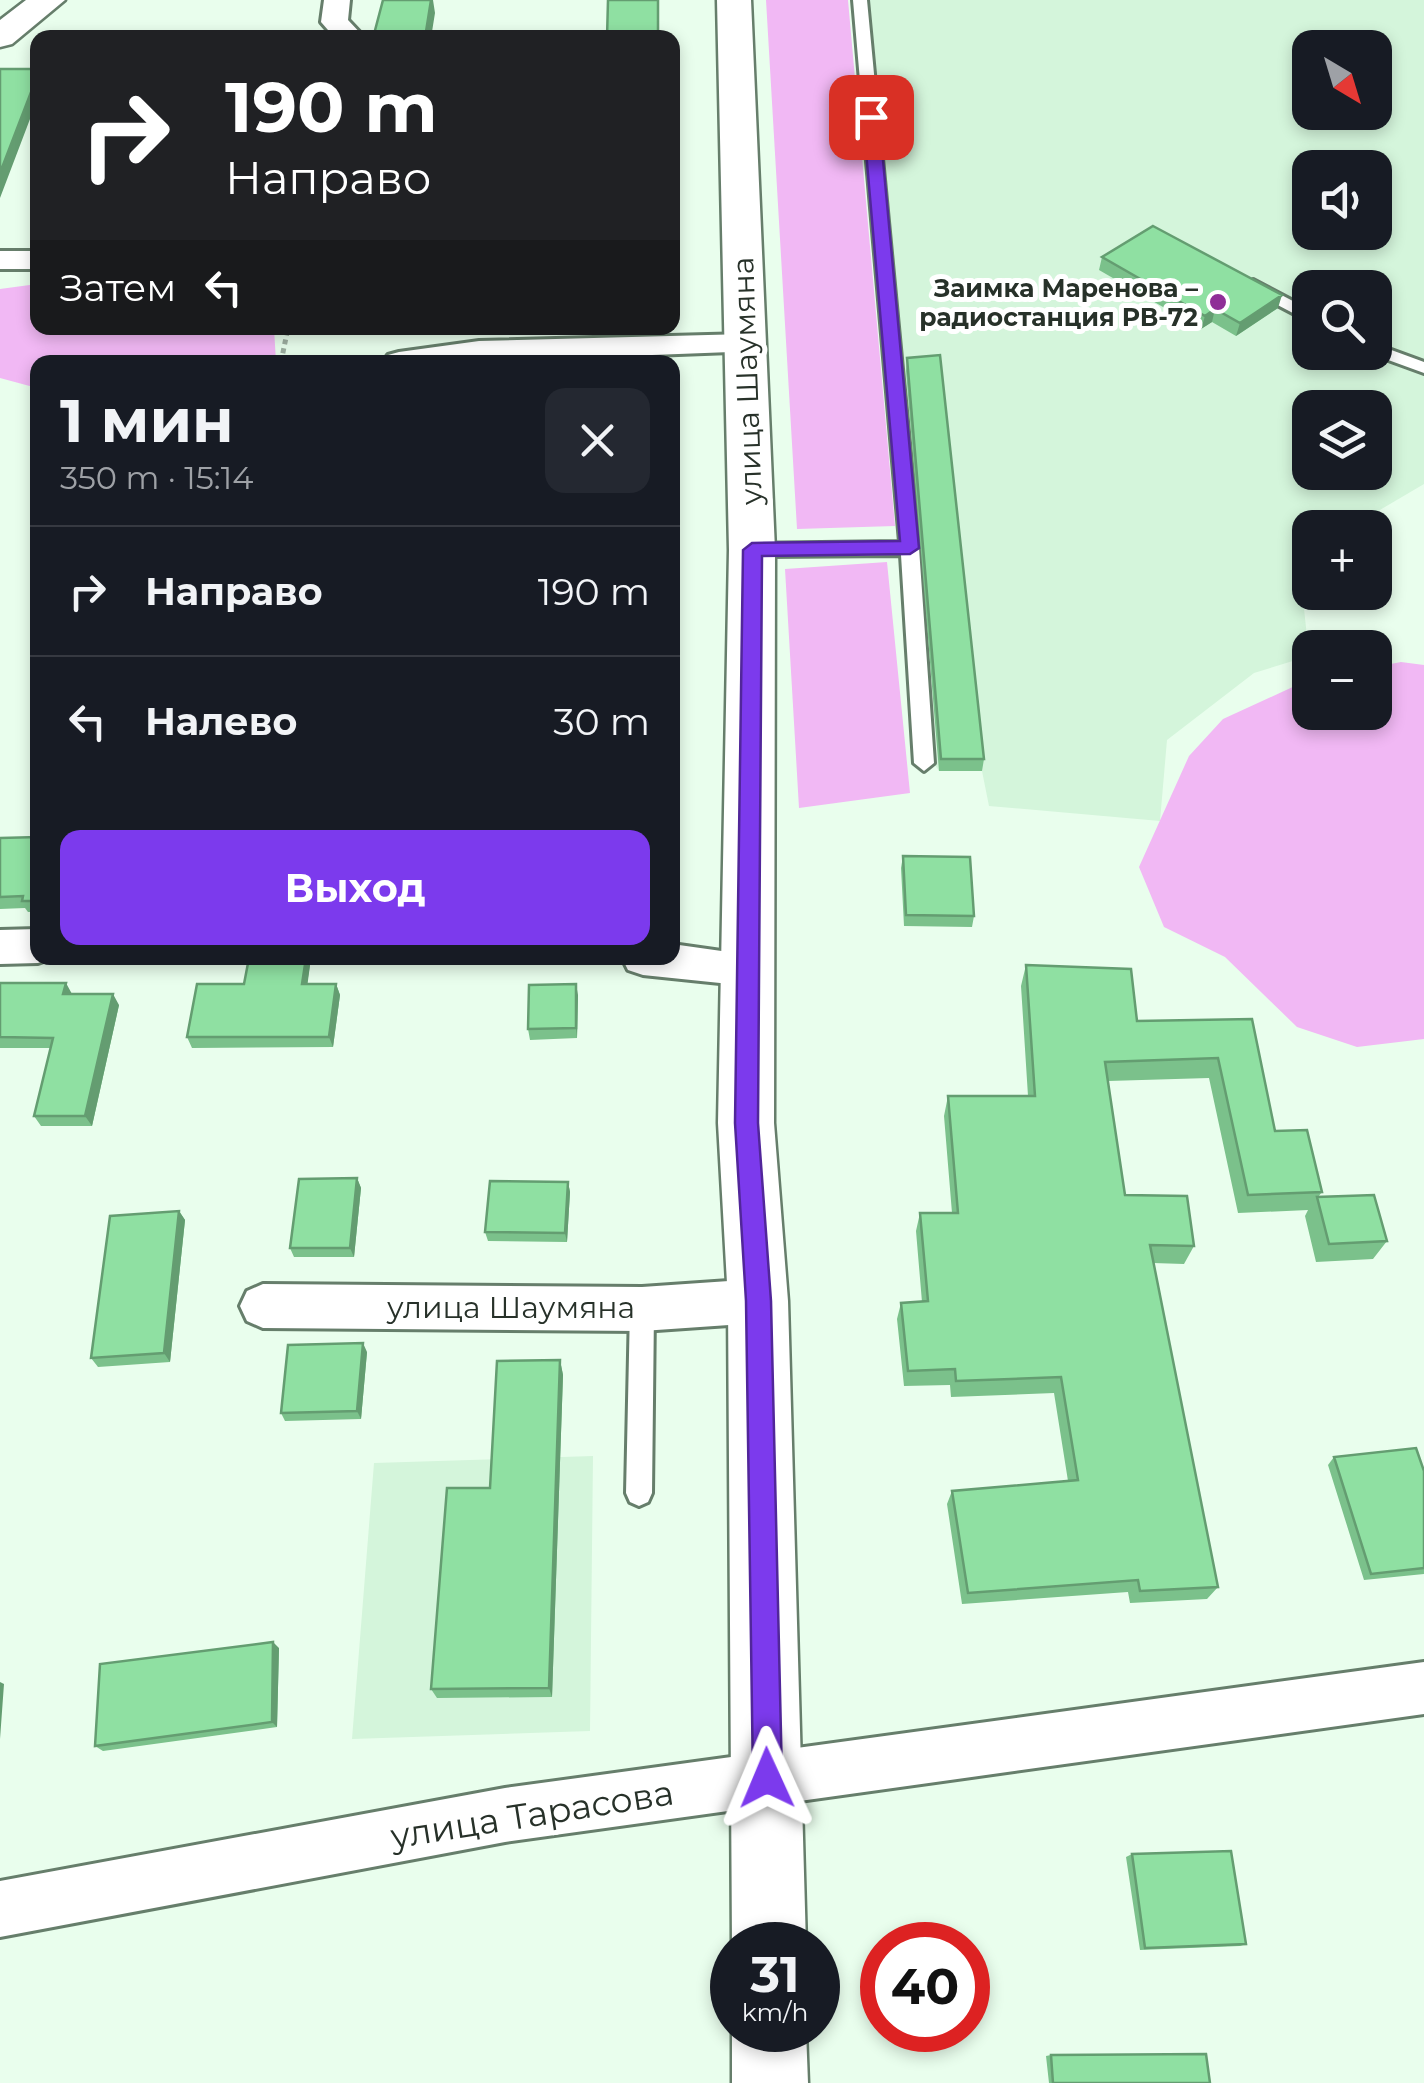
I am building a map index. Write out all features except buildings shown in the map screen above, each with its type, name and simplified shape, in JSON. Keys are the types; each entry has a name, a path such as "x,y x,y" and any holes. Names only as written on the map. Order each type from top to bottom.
{"street":[{"path":"0,37 48,0"},
{"path":"337,0 334,22 343,30"},
{"name":"улица Шаумяна","path":"734,0 752,550 746,1123 758,1301 768,1922"},
{"path":"0,260 30,260"},
{"path":"455,355 746,344"},
{"path":"0,947 30,946"},
{"path":"680,962 748,970"},
{"name":"улица Шаумяна","path":"263,1306 642,1309 758,1301"},
{"name":"улица Тарасова","path":"0,1908 505,1815 1424,1688"},
{"path":"769,2052 770,2083"}],"lane":[{"path":"860,0 910,548 924,763"},
{"path":"1245,280 1292,307"},
{"path":"1392,356 1424,368"},
{"path":"752,550 910,548"},
{"path":"639,1494 642,1309"}],"shaded area":[{"path":"766,0 848,0 895,526 797,529"},
{"path":"857,0 1424,0 1424,484 1380,510 1292,510 1292,610 1304,610 1306,630 1292,630 1292,661 1254,673 1167,740 1160,821 989,806 982,771 939,771 922,746"},
{"path":"30,285 30,335 274,335 276,355 30,355 30,386 0,378 0,289"},
{"path":"887,562 910,793 799,808 785,569"},
{"path":"1392,664 1424,665 1424,1039 1357,1047 1297,1027 1225,957 1164,927 1139,867 1189,756 1223,719 1292,687 1292,730 1392,730"},
{"path":"593,1456 590,1731 352,1739 374,1463"}],"place":[{"name":"Заимка Маренова – радиостанция РВ-72","path":"1218,302"}],"route":[{"path":"767,1778 758,1301 746,1123 752,550 910,548 871,117"}]}
